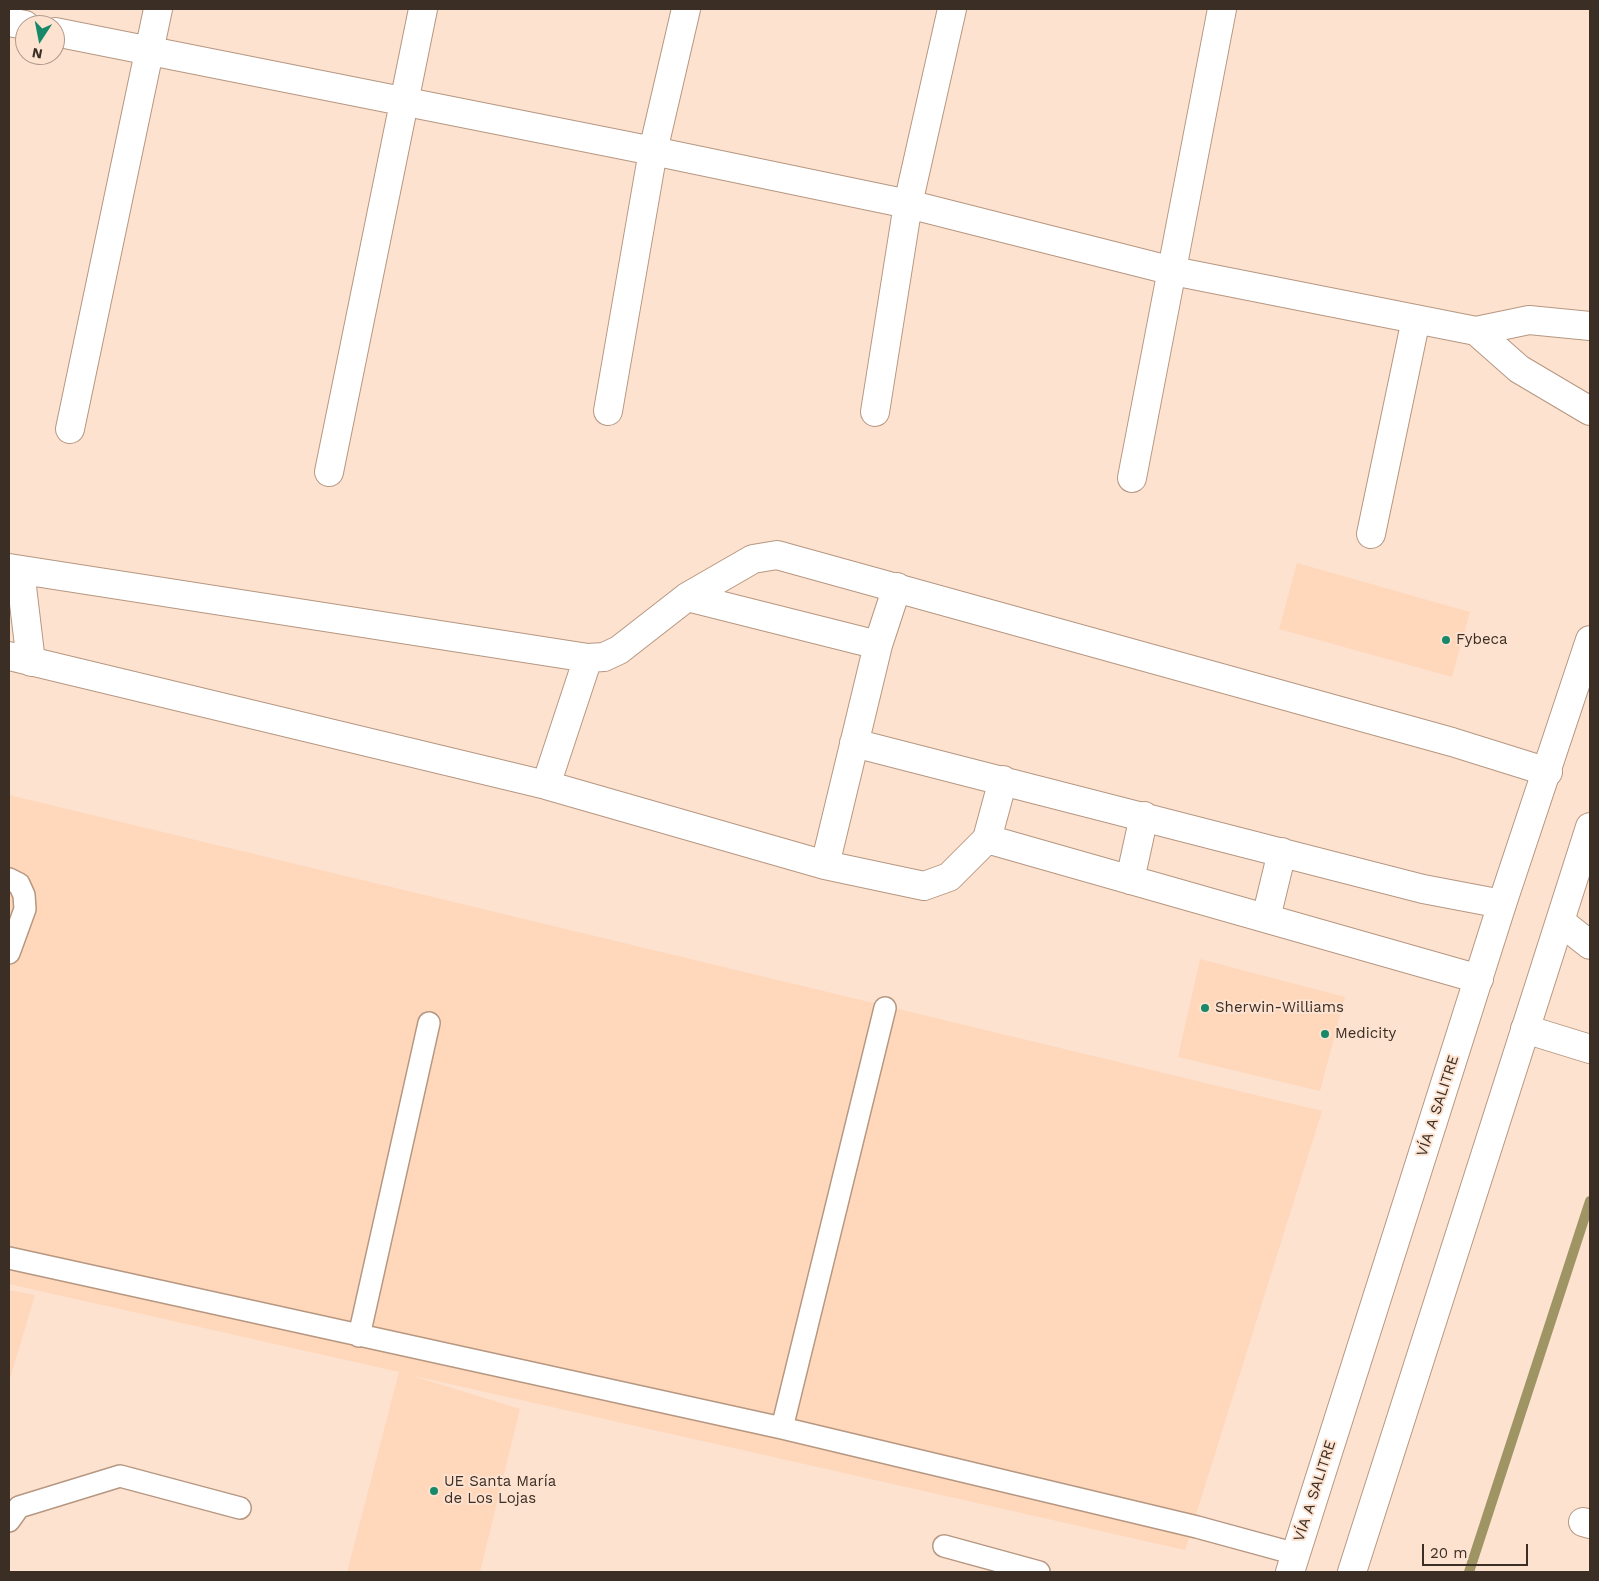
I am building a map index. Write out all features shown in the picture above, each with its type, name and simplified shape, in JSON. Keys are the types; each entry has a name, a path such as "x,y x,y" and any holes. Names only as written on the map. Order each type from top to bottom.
{"street":[{"path":"70,430 158,9"},
{"path":"329,472 423,9"},
{"path":"608,411 653,151 686,9"},
{"path":"875,412 908,204 952,9"},
{"path":"1132,478 1222,9"},
{"path":"65,34 653,151 908,204 1173,271 1476,331 1529,320 1590,326"},
{"path":"1371,534 1416,319"},
{"path":"1476,331 1519,369 1590,411"},
{"path":"1003,780 987,838 949,877 924,886 825,865 546,785 20,659 14,569 588,658 604,657 619,650 687,597 754,559 766,555 777,555 1452,742 1548,772"},
{"path":"825,865 878,645 897,587"},
{"path":"687,597 878,645"},
{"name":"VÍA A SALITRE","path":"1293,1563 1502,904 1548,772 1590,640"},
{"path":"546,785 588,658"},
{"path":"854,743 1423,889 1502,904"},
{"path":"1130,880 1144,816"},
{"path":"1352,1572 1590,827"},
{"path":"987,838 1479,980"},
{"path":"1266,918 1282,852"},
{"path":"1561,922 1590,945"},
{"path":"1525,1029 1590,1049"}],"lane":[{"path":"9,879 18,884 24,895 25,909 9,953"},
{"path":"782,1428 885,1008"},
{"path":"359,1336 429,1022"},
{"path":"9,1258 782,1428 1198,1527 1293,1563"},
{"path":"9,1521 19,1507 120,1476 240,1508"},
{"path":"944,1546 1039,1572"}],"shaded area":[{"path":"1297,563 1470,612 1452,677 1279,629"},
{"path":"9,795 1322,1111 1185,1550 410,1375 520,1409 480,1572 347,1572 399,1372 9,1284"},
{"path":"1200,959 1345,997 1320,1091 1178,1057"},
{"path":"9,1290 35,1295 9,1382"}],"waterway":[{"path":"1469,1572 1590,1201"}],"place":[{"name":"Fybeca","path":"1446,640"},
{"name":"Sherwin-Williams","path":"1205,1008"},
{"name":"Medicity","path":"1325,1034"},
{"name":"UE Santa María de Los Lojas","path":"434,1491"}]}
